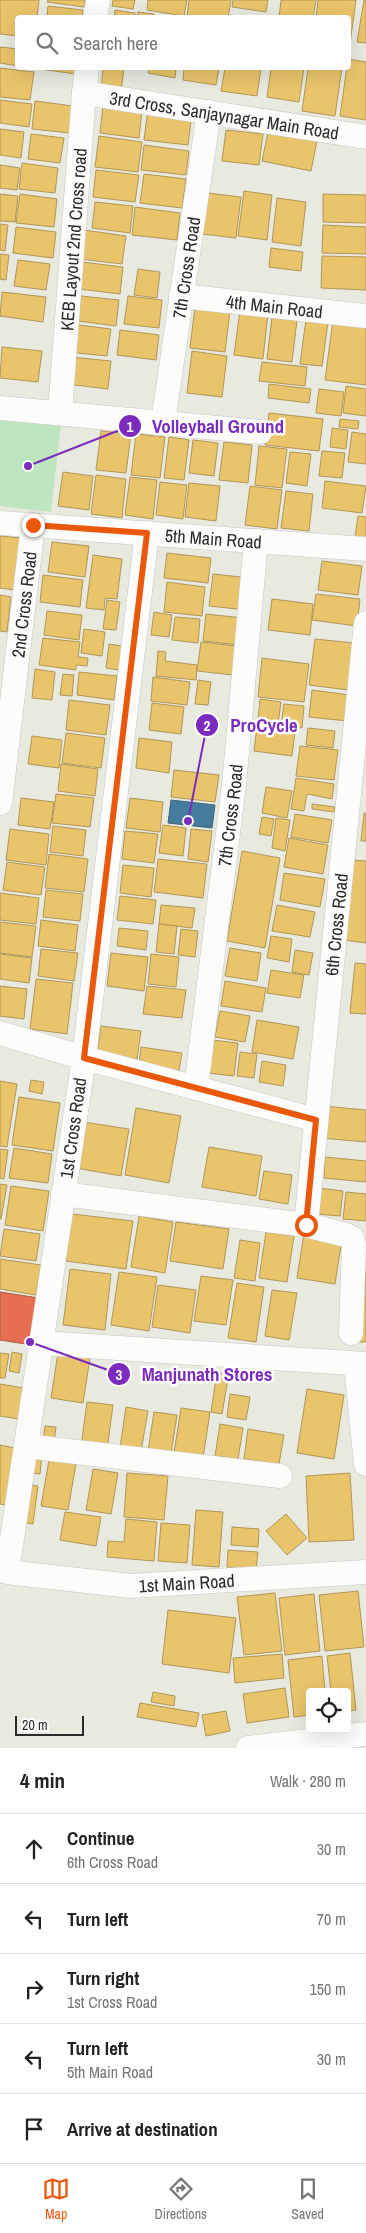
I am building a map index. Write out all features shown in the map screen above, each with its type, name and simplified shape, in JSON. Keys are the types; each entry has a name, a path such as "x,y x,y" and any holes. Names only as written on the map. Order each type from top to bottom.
{"street":[{"path":"96,15 98,0"},
{"name":"KEB Layout 2nd Cross road","path":"60,413 84,93 88,70"},
{"name":"3rd Cross, Sanjaynagar Main Road","path":"84,93 366,137"},
{"name":"7th Cross Road","path":"163,422 209,112"},
{"name":"4th Main Road","path":"181,296 366,316"},
{"path":"0,408 260,432"},
{"name":"5th Main Road","path":"0,523 366,549"},
{"name":"2nd Cross Road","path":"0,803 33,525"},
{"name":"1st Cross Road","path":"7,1572 84,1058 147,533"},
{"name":"7th Cross Road","path":"196,1088 234,786 256,541"},
{"name":"6th Cross Road","path":"306,1225 366,623"},
{"path":"0,1033 84,1058 316,1120"},
{"path":"64,1194 306,1225 352,1238 354,1245 351,1333"},
{"path":"41,1343 361,1364 366,1464"},
{"path":"26,1446 280,1476"},
{"name":"1st Main Road","path":"7,1572 131,1586 366,1572"},
{"path":"248,1748 366,1734"}],"green space":[{"path":"0,418 61,425 51,512 0,506"}],"building: Homes":[{"path":"0,0 39,0 37,15 15,15 15,36 0,34"},
{"path":"48,0 85,0 84,7 47,2"},
{"path":"113,0 135,0 133,9 112,6"},
{"path":"148,0 187,0 184,15 147,10"},
{"path":"189,0 231,0 228,15 187,15"},
{"path":"233,0 268,0 266,12 232,7"},
{"path":"281,0 316,0 314,15 279,15"},
{"path":"318,0 356,0 351,36 351,15 316,15"},
{"path":"364,0 366,0 366,43 357,42"},
{"path":"48,6 83,10 82,15 47,15"},
{"path":"115,10 135,13 135,15 114,15"},
{"path":"138,12 154,14 154,15 138,15"},
{"path":"0,47 15,49 15,66 0,63"},
{"path":"351,60 366,62 366,120 340,116 346,70 351,70"},
{"path":"0,68 34,72 30,100 0,97"},
{"path":"47,70 75,70 75,74"},
{"path":"103,70 124,70 121,92 101,90"},
{"path":"149,70 176,70 175,78 148,73"},
{"path":"184,70 219,70 216,85 183,80"},
{"path":"225,70 261,70 257,96 221,91"},
{"path":"271,70 304,70 299,102 267,97"},
{"path":"308,70 342,70 335,116 302,111"},
{"path":"0,100 32,104 29,127 0,123"},
{"path":"35,101 73,106 70,133 32,129"},
{"path":"103,105 142,110 139,138 100,133"},
{"path":"148,108 192,113 188,145 144,140"},
{"path":"0,129 24,132 21,158 0,155"},
{"path":"226,130 263,134 259,165 222,161"},
{"path":"268,132 317,141 311,171 262,161"},
{"path":"31,134 64,138 60,163 28,159"},
{"path":"99,136 142,142 138,172 95,167"},
{"path":"144,145 189,151 186,175 141,170"},
{"path":"22,163 58,168 55,193 19,189"},
{"path":"0,165 20,168 17,190 0,188"},
{"path":"96,170 139,175 135,202 93,197"},
{"path":"144,174 186,179 182,208 140,203"},
{"path":"244,191 272,195 267,240 238,236"},
{"path":"207,193 241,197 236,238 202,234"},
{"path":"0,194 18,196 15,222 0,221"},
{"path":"20,194 57,199 54,227 16,223"},
{"path":"323,194 366,195 366,223 323,222"},
{"path":"277,198 306,202 301,246 272,242"},
{"path":"95,202 133,206 130,233 92,228"},
{"path":"135,207 180,213 177,240 132,235"},
{"path":"0,224 8,225 5,251 0,250"},
{"path":"323,225 366,227 366,254 322,253"},
{"path":"16,227 56,232 53,258 13,253"},
{"path":"84,230 126,236 122,264 80,259"},
{"path":"271,248 303,252 301,271 269,267"},
{"path":"0,254 9,255 6,280 0,279"},
{"path":"322,256 366,257 366,290 321,288"},
{"path":"18,260 50,264 46,290 14,286"},
{"path":"82,262 123,267 120,294 79,289"},
{"path":"138,269 160,272 157,298 134,295"},
{"path":"2,292 46,297 43,322 0,316"},
{"path":"81,296 119,300 116,326 78,321"},
{"path":"128,296 162,300 159,328 124,324"},
{"path":"195,307 230,311 225,352 190,348"},
{"path":"240,310 268,313 263,359 234,355"},
{"path":"272,317 297,320 292,362 267,359"},
{"path":"306,319 328,322 322,366 300,364"},
{"path":"333,320 366,325 366,385 325,380"},
{"path":"71,324 111,329 107,356 68,352"},
{"path":"120,330 159,335 156,360 117,355"},
{"path":"2,347 42,351 38,382 0,378"},
{"path":"192,351 227,356 222,397 187,393"},
{"path":"71,357 111,361 108,389 67,384"},
{"path":"262,362 307,367 305,386 259,381"},
{"path":"269,384 311,389 309,403 268,398"},
{"path":"346,386 366,389 366,416 343,413"},
{"path":"319,389 344,392 341,416 316,413"},
{"path":"269,413 323,419 319,451 265,445"},
{"path":"340,419 359,421 358,429 339,427"},
{"path":"332,428 348,430 346,449 330,447"},
{"path":"101,431 131,434 126,473 96,470"},
{"path":"352,432 366,434 366,464 348,462"},
{"path":"136,434 165,437 160,478 131,475"},
{"path":"169,437 189,440 184,480 164,478"},
{"path":"193,440 218,443 214,476 189,473"},
{"path":"224,442 252,445 248,483 219,480"},
{"path":"259,446 287,449 282,488 255,485"},
{"path":"322,451 345,453 342,478 319,476"},
{"path":"290,452 311,454 307,486 286,483"},
{"path":"63,472 93,476 89,510 58,506"},
{"path":"96,475 126,479 122,518 91,514"},
{"path":"130,477 157,480 153,519 125,515"},
{"path":"325,481 366,486 362,513 322,508"},
{"path":"160,482 187,485 183,519 156,515"},
{"path":"189,483 220,486 216,521 185,517"},
{"path":"250,486 282,490 277,529 245,525"},
{"path":"286,491 313,494 309,531 281,528"},
{"path":"358,516 366,517 366,538 355,537"},
{"path":"0,536 21,538 15,590 0,588"},
{"path":"52,542 89,546 85,577 48,572"},
{"path":"167,553 211,558 208,583 164,578"},
{"path":"93,555 122,559 117,599 105,598 104,610 86,608"},
{"path":"322,561 362,566 358,595 318,590"},
{"path":"213,574 250,578 246,610 209,606"},
{"path":"43,575 83,580 80,607 40,602"},
{"path":"167,582 205,587 202,616 164,612"},
{"path":"316,594 360,599 357,626 312,620"},
{"path":"0,595 11,597 7,632 0,631"},
{"path":"272,599 313,604 310,635 268,630"},
{"path":"107,600 120,602 116,630 103,629"},
{"path":"47,611 82,615 79,640 44,635"},
{"path":"154,612 172,615 169,637 151,635"},
{"path":"206,614 243,618 240,645 203,641"},
{"path":"175,617 200,619 198,643 172,640"},
{"path":"84,629 105,632 102,656 81,653"},
{"path":"43,638 80,642 78,657 88,658 87,666 76,665 76,670 39,665"},
{"path":"315,639 354,643 348,690 309,685"},
{"path":"201,642 245,647 242,676 197,671"},
{"path":"109,644 122,646 119,670 106,668"},
{"path":"158,651 166,652 165,661 197,665 196,680 156,676"},
{"path":"262,658 309,664 304,702 258,697"},
{"path":"35,669 55,672 52,700 32,698"},
{"path":"79,672 117,676 114,700 77,695"},
{"path":"63,674 74,675 72,696 60,695"},
{"path":"153,677 190,682 187,705 151,701"},
{"path":"198,680 211,682 208,705 195,704"},
{"path":"312,690 350,695 347,721 309,717"},
{"path":"260,699 281,702 278,724 258,721"},
{"path":"69,700 110,705 106,735 66,730"},
{"path":"152,703 184,707 181,734 149,730"},
{"path":"284,704 304,706 302,728 281,725"},
{"path":"257,726 295,731 292,756 254,751"},
{"path":"308,728 335,731 333,748 306,745"},
{"path":"66,733 105,738 101,768 62,763"},
{"path":"32,736 62,740 59,768 28,764"},
{"path":"139,738 172,742 169,773 136,768"},
{"path":"300,746 338,750 334,780 296,776"},
{"path":"61,764 98,769 95,796 58,791"},
{"path":"174,770 219,775 215,802 171,797"},
{"path":"296,778 334,784 332,799 307,794 304,811 291,809"},
{"path":"266,787 292,791 287,818 262,813"},
{"path":"56,794 94,798 90,827 52,823"},
{"path":"21,798 54,802 50,829 18,825"},
{"path":"130,798 163,802 160,832 126,828"},
{"path":"312,804 335,807 334,812 312,809"},
{"path":"364,813 366,813 366,841 361,841"},
{"path":"295,814 332,820 328,843 291,837"},
{"path":"262,817 274,819 271,836 259,834"},
{"path":"276,818 290,820 285,851 272,848"},
{"path":"163,825 186,828 183,856 159,853"},
{"path":"53,826 86,830 83,856 50,852"},
{"path":"10,829 49,834 46,865 6,860"},
{"path":"191,829 212,831 208,862 188,859"},
{"path":"125,831 158,834 154,863 122,859"},
{"path":"289,838 328,845 323,874 284,867"},
{"path":"242,851 280,858 265,948 227,941"},
{"path":"49,854 88,859 84,892 45,888"},
{"path":"158,859 207,864 203,898 154,892"},
{"path":"352,860 366,861 366,943 344,940"},
{"path":"7,862 45,867 41,895 3,890"},
{"path":"123,865 154,868 151,897 120,893"},
{"path":"284,873 325,879 320,907 280,900"},
{"path":"46,890 83,894 80,921 43,917"},
{"path":"0,893 39,898 36,924 0,920"},
{"path":"120,896 156,900 153,924 117,920"},
{"path":"161,905 195,908 192,928 159,924"},
{"path":"277,905 315,912 310,937 272,931"},
{"path":"41,920 78,925 75,951 38,946"},
{"path":"0,922 36,926 32,957 0,953"},
{"path":"159,924 177,926 174,954 156,952"},
{"path":"119,928 148,931 146,950 117,946"},
{"path":"181,929 198,931 195,957 178,955"},
{"path":"271,936 292,939 289,962 267,958"},
{"path":"230,948 261,953 257,981 225,976"},
{"path":"41,949 78,953 74,981 38,976"},
{"path":"295,950 313,953 309,975 292,972"},
{"path":"111,953 148,957 144,991 107,986"},
{"path":"0,954 32,958 29,983 0,979"},
{"path":"151,954 179,957 176,987 148,984"},
{"path":"355,963 366,964 366,1014 350,1013"},
{"path":"271,970 304,975 300,998 267,993"},
{"path":"36,979 73,983 67,1034 30,1029"},
{"path":"225,981 266,988 262,1012 221,1006"},
{"path":"0,986 27,989 24,1019 0,1016"},
{"path":"147,986 186,990 182,1018 143,1014"},
{"path":"220,1011 250,1016 245,1042 215,1037"},
{"path":"257,1020 299,1027 293,1059 252,1052"},
{"path":"101,1026 141,1031 137,1059 97,1054"},
{"path":"212,1040 238,1043 234,1076 208,1073"},
{"path":"141,1047 182,1053 178,1077 138,1071"},
{"path":"240,1052 257,1054 254,1078 237,1076"},
{"path":"262,1061 286,1065 283,1086 259,1082"},
{"path":"31,1080 44,1082 42,1094 29,1091"},
{"path":"0,1081 17,1084 7,1147 0,1146"},
{"path":"19,1097 60,1103 53,1151 12,1145"},
{"path":"323,1106 366,1110 366,1142 320,1138"},
{"path":"136,1108 181,1116 169,1183 125,1175"},
{"path":"84,1122 129,1129 121,1176 76,1168"},
{"path":"209,1147 262,1156 256,1196 202,1187"},
{"path":"14,1148 52,1154 48,1183 9,1178"},
{"path":"0,1149 8,1150 4,1179 0,1178"},
{"path":"325,1157 366,1161 366,1182 324,1178"},
{"path":"264,1171 292,1175 288,1204 259,1199"},
{"path":"0,1184 7,1185 1,1219 0,1219"},
{"path":"11,1186 49,1191 43,1231 5,1225"},
{"path":"319,1188 343,1191 340,1216 316,1214"},
{"path":"346,1192 366,1194 366,1221 343,1219"},
{"path":"72,1214 133,1221 126,1269 66,1261"},
{"path":"139,1216 173,1222 165,1273 131,1267"},
{"path":"176,1222 229,1229 223,1269 170,1261"},
{"path":"4,1229 40,1234 36,1261 0,1256"},
{"path":"266,1232 294,1236 287,1282 259,1278"},
{"path":"304,1233 342,1239 335,1284 297,1278"},
{"path":"240,1240 260,1243 255,1281 234,1278"},
{"path":"0,1259 41,1265 36,1295 0,1289"},
{"path":"361,1268 366,1269 366,1342 359,1342"},
{"path":"70,1269 111,1274 105,1330 63,1325"},
{"path":"119,1272 157,1277 149,1331 111,1325"},
{"path":"201,1276 233,1280 226,1325 194,1321"},
{"path":"237,1283 264,1287 256,1342 228,1338"},
{"path":"158,1285 196,1290 190,1333 152,1327"},
{"path":"272,1290 297,1293 289,1340 265,1336"},
{"path":"12,1352 22,1354 19,1373 9,1371"},
{"path":"0,1353 9,1354 5,1378 0,1378"},
{"path":"58,1353 90,1358 83,1403 51,1398"},
{"path":"217,1372 229,1373 222,1414 211,1412"},
{"path":"0,1384 24,1388 19,1419 0,1416"},
{"path":"307,1389 344,1395 334,1459 297,1453"},
{"path":"230,1394 250,1397 246,1420 227,1417"},
{"path":"87,1402 113,1405 107,1450 81,1447"},
{"path":"126,1407 148,1411 141,1451 120,1448"},
{"path":"181,1408 210,1412 203,1458 174,1453"},
{"path":"154,1412 177,1415 171,1454 148,1451"},
{"path":"220,1424 243,1428 238,1459 215,1456"},
{"path":"45,1426 56,1427 54,1443 43,1441"},
{"path":"248,1429 284,1435 279,1464 244,1459"},
{"path":"0,1445 15,1448 6,1505 0,1504"},
{"path":"33,1454 42,1456 40,1474 30,1473"},
{"path":"49,1460 76,1464 68,1510 41,1506"},
{"path":"93,1469 118,1473 111,1514 86,1510"},
{"path":"127,1473 168,1476 164,1520 124,1517"},
{"path":"350,1473 354,1540 309,1542 306,1476"},
{"path":"23,1484 38,1486 33,1524 17,1522"},
{"path":"196,1510 223,1512 219,1567 192,1565"},
{"path":"65,1512 101,1517 96,1546 60,1540"},
{"path":"286,1514 307,1538 287,1555 266,1531"},
{"path":"126,1519 157,1522 154,1561 107,1557 108,1541 124,1542"},
{"path":"161,1523 190,1525 187,1563 158,1561"},
{"path":"232,1527 259,1529 258,1547 231,1545"},
{"path":"228,1550 258,1552 256,1570 227,1567"},
{"path":"358,1591 364,1647 325,1651 319,1595"},
{"path":"275,1593 282,1651 244,1655 237,1597"},
{"path":"314,1594 320,1651 285,1655 279,1598"},
{"path":"168,1610 236,1618 229,1673 162,1664"},
{"path":"350,1653 356,1710 351,1711 351,1688 331,1688 327,1656"},
{"path":"282,1654 284,1678 235,1683 233,1658"},
{"path":"322,1656 325,1688 306,1688 306,1716 294,1717 288,1660"},
{"path":"285,1688 289,1717 247,1723 243,1694"},
{"path":"153,1692 175,1696 174,1706 151,1702"},
{"path":"140,1703 199,1713 196,1727 137,1717"},
{"path":"226,1711 230,1731 206,1736 202,1715"}],"building: Shops":[{"path":"0,1292 39,1298 32,1345 0,1340"}],"building: Public":[{"path":"171,800 215,805 212,828 168,823"}],"place":[{"name":"Volleyball Ground","path":"28,466"},
{"name":"ProCycle","path":"188,821"},
{"name":"Manjunath Stores","path":"30,1342"}],"route":[{"path":"33,525 147,533 84,1058 316,1120 306,1225"}]}
